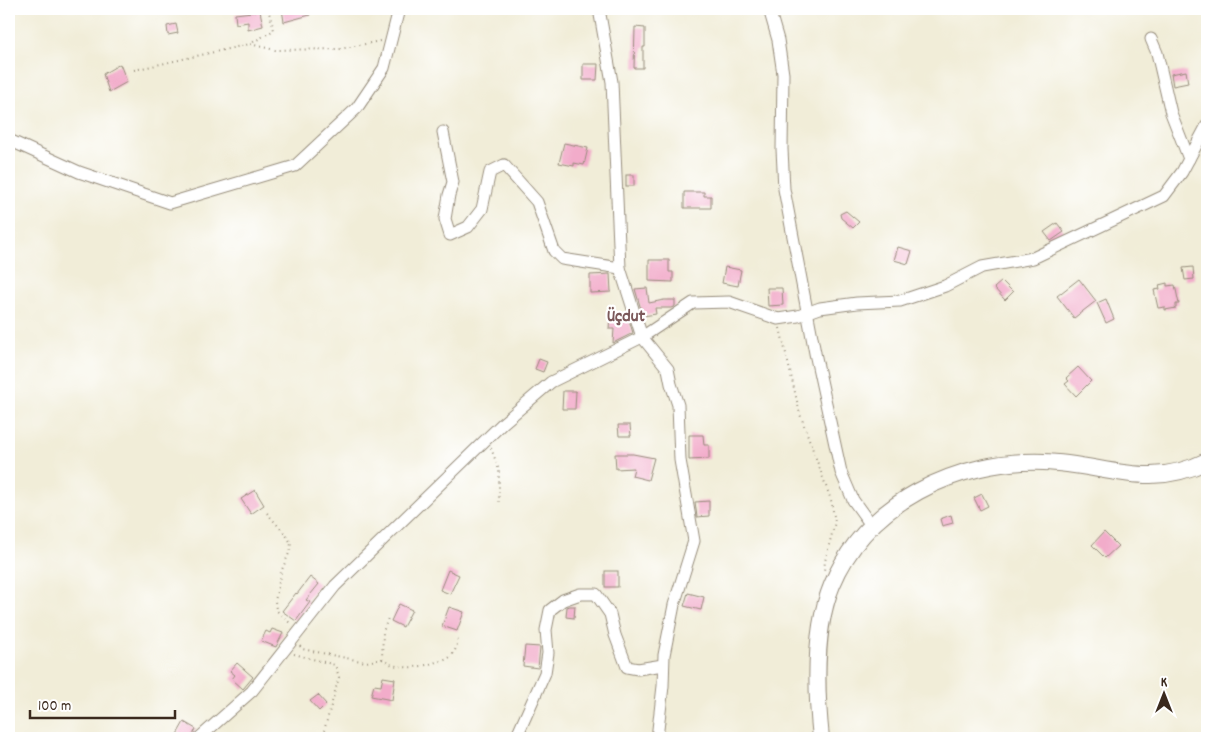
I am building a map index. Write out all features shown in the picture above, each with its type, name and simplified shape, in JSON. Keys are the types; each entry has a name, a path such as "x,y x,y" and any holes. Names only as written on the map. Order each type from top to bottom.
{"street":[{"path":"9,140 79,172 170,203 296,166 357,108 384,68 399,9"},
{"path":"598,9 612,82 620,268 642,337 668,369 670,384 678,404 680,460 694,541 674,605 664,655 657,738"},
{"path":"769,9 778,40 782,74 784,189 807,313 841,472 853,500 871,525"},
{"path":"1151,39 1157,53 1171,113 1189,158"},
{"path":"199,738 252,692 335,586 488,438 551,382 642,337 693,303 729,302 778,319 807,313 820,308 857,303 900,301 945,286 982,267 1033,258 1164,196 1207,126"},
{"path":"443,132 453,182 445,218 450,235 468,227 482,209 490,172 504,165 537,202 554,251 562,259 620,268"},
{"path":"821,738 818,708 818,664 822,616 831,586 845,558 871,525 891,509 920,490 947,478 983,467 1043,462 1074,464 1112,473 1144,476 1181,471 1207,461"},
{"path":"516,738 545,673 548,653 546,630 550,610 563,600 580,594 596,594 610,614 614,635 626,667 638,670 663,665"}],"path":[{"path":"184,9 185,12 207,9"},
{"path":"134,70 250,44 274,30 268,9"},
{"path":"250,44 275,50 340,50 391,39"},
{"path":"778,319 800,414 831,500 835,522 824,570"},
{"path":"488,438 500,470 499,502"},
{"path":"267,513 291,543 290,551 281,572 275,601 276,610 302,649 366,662 382,659"},
{"path":"382,659 383,632 388,618"},
{"path":"294,638 295,655 335,665 340,677 322,738"},
{"path":"382,659 389,665 407,668 425,666 450,658 457,647 458,638"}],"building":[{"path":"282,9 309,9 310,15 284,22"},
{"path":"260,11 263,26 248,30 248,22 236,24 235,14"},
{"path":"176,24 178,33 168,35 167,26"},
{"path":"635,27 645,28 643,68 634,68"},
{"path":"120,64 127,82 109,92 103,74"},
{"path":"583,64 598,64 597,80 583,80"},
{"path":"1186,71 1188,83 1173,86 1171,74"},
{"path":"564,143 588,148 584,165 574,163 574,166 559,163"},
{"path":"626,175 634,175 634,186 626,186"},
{"path":"684,192 704,192 704,196 711,196 711,208 684,208"},
{"path":"846,211 859,222 853,228 841,218 840,214"},
{"path":"1057,223 1064,232 1051,241 1044,232"},
{"path":"898,247 912,251 908,264 894,260"},
{"path":"649,260 669,260 669,272 673,272 673,282 649,281"},
{"path":"725,267 741,270 738,286 722,283"},
{"path":"1193,267 1194,279 1185,280 1183,268"},
{"path":"610,274 611,292 590,293 590,275"},
{"path":"1079,279 1096,301 1074,318 1057,296"},
{"path":"1002,281 1013,292 1005,300 994,288"},
{"path":"1167,283 1167,286 1175,285 1179,304 1176,304 1176,308 1165,310 1165,307 1158,308 1154,290 1160,289 1159,285"},
{"path":"647,288 649,303 675,300 675,306 671,308 655,308 656,314 643,316 635,289"},
{"path":"767,288 782,288 783,305 768,306"},
{"path":"1106,299 1114,319 1106,323 1097,303"},
{"path":"610,316 622,316 622,320 629,320 633,333 613,343 614,329 609,329"},
{"path":"539,359 547,362 543,372 535,369"},
{"path":"1078,367 1091,381 1076,396 1065,384 1069,381 1066,378"},
{"path":"563,391 576,391 575,409 562,409"},
{"path":"618,425 630,425 631,436 619,436"},
{"path":"689,435 703,435 704,445 709,445 709,459 689,460"},
{"path":"615,454 633,454 654,458 648,480 632,476 634,468 616,469"},
{"path":"255,490 264,505 251,514 241,499"},
{"path":"982,494 988,506 980,510 974,498"},
{"path":"709,501 709,516 697,517 695,502"},
{"path":"951,515 953,523 942,526 940,519"},
{"path":"1104,532 1118,546 1105,558 1092,545"},
{"path":"448,570 459,575 450,594 440,590"},
{"path":"605,571 618,571 618,587 605,587"},
{"path":"310,577 319,584 306,600 310,602 296,621 282,611"},
{"path":"688,593 704,597 701,610 684,606"},
{"path":"399,604 412,610 403,627 391,621"},
{"path":"575,606 574,618 566,617 567,607"},
{"path":"449,607 464,612 457,631 442,626"},
{"path":"272,629 283,633 276,647 261,641 266,631 270,633"},
{"path":"525,646 540,647 538,668 523,666"},
{"path":"237,663 253,677 243,689 232,679 235,675 230,671"},
{"path":"383,677 395,679 392,700 371,696 374,685 381,686"},
{"path":"318,695 326,704 319,711 310,701"},
{"path":"184,722 196,729 191,738 175,738"}],"district":[{"name":"Üçdut","path":"626,317"}]}
